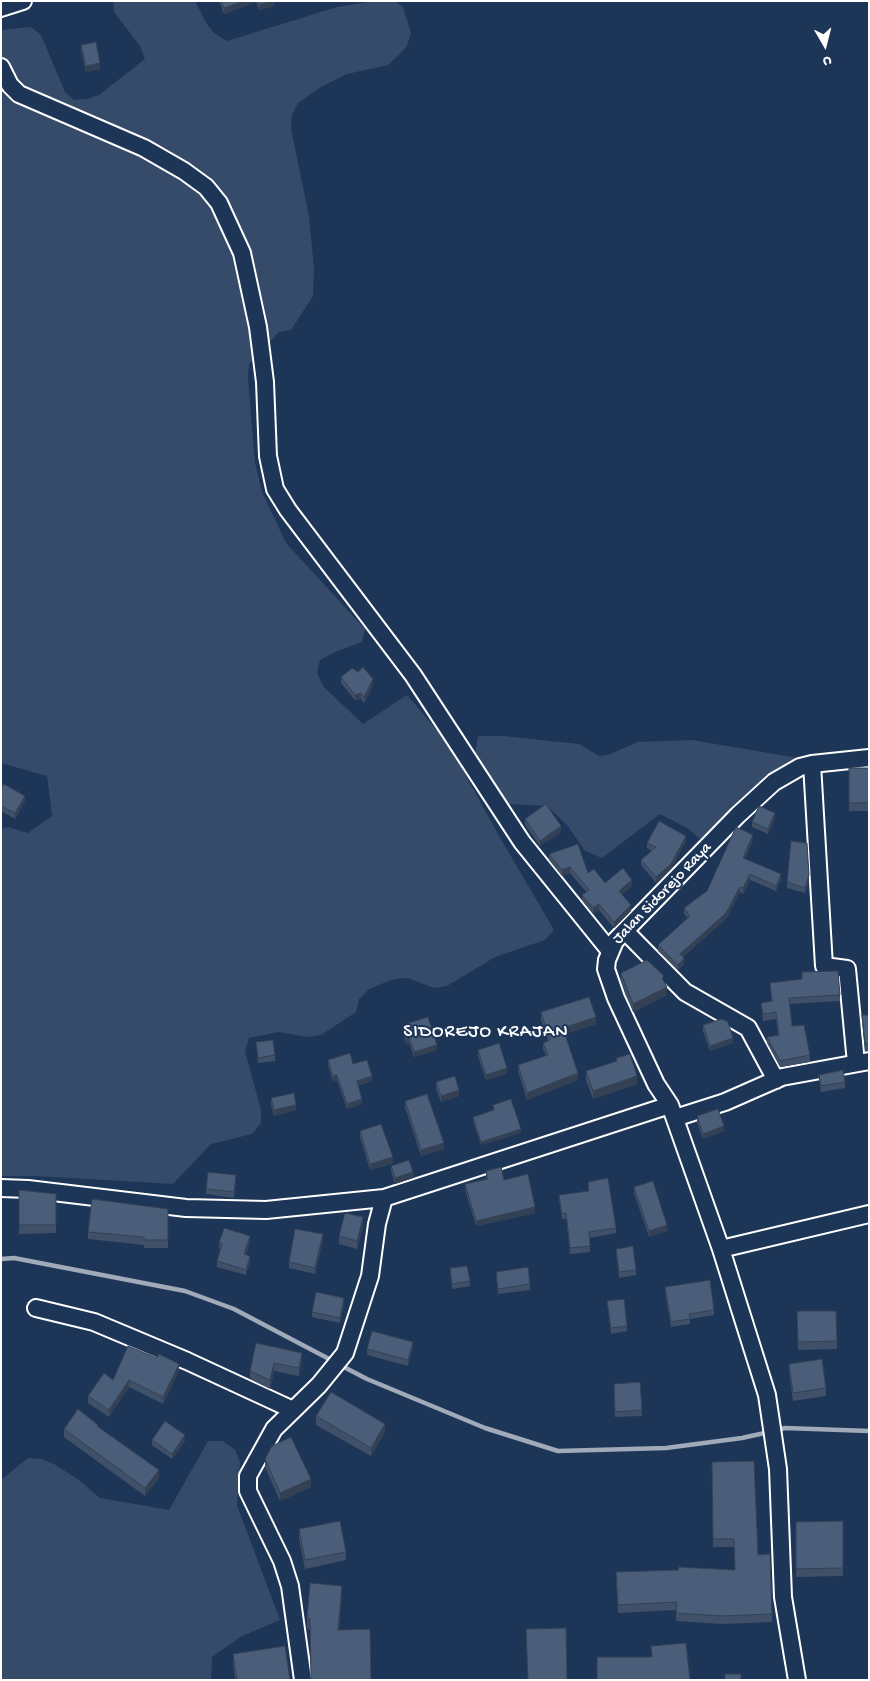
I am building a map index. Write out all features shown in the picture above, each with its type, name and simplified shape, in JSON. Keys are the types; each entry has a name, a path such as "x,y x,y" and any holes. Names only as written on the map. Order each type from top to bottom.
{"street":[{"path":"1,8 23,1"},
{"path":"1,67 10,85 19,94 144,148 184,171 206,187 219,203 242,253 258,327 265,382 268,456 275,489 288,510 413,675 522,842 610,951"},
{"name":"Jalan Sidorejo Raya","path":"797,1680 783,1597 778,1469 767,1395 720,1249 664,1111 656,1084 616,998 606,969 610,951 625,931 738,815 774,782 800,767 869,758"},
{"path":"1,1188 28,1189 186,1208 266,1210 384,1198 664,1111 726,1102 776,1080 862,1062 847,968 824,966 812,764"},
{"path":"625,931 684,992 748,1028 776,1080"},
{"path":"303,1680 290,1586 282,1561 248,1491 247,1483 251,1470 274,1428 318,1385 345,1353 370,1276 377,1224 384,1198"},
{"path":"720,1249 869,1214"},
{"path":"36,1308 94,1322 187,1361 293,1410"}],"shaded area":[{"path":"113,1 195,1 206,23 214,33 227,41 337,7 375,1 395,1 403,7 411,33 407,46 398,56 388,65 347,74 321,87 298,103 292,115 291,129 309,216 314,268 313,296 291,330 279,332 249,364 248,378 255,463 262,492 286,543 365,629 362,642 320,660 317,673 323,686 363,724 407,695 448,743 554,930 545,940 495,957 447,986 434,988 408,978 395,979 369,989 359,999 356,1012 321,1035 307,1037 279,1032 249,1038 245,1051 261,1110 261,1123 252,1134 211,1144 173,1184 35,1176 1,1176 1,829 8,827 28,833 52,816 47,776 1,763 1,30 31,27 41,35 65,92 74,100 87,99 99,95 145,59 140,46 114,12"},
{"path":"478,736 503,736 579,744 599,756 608,755 638,742 692,740 798,758 748,797 700,839 689,829 660,814 602,858 585,851 567,825 547,806 509,804 485,775 475,754"},
{"path":"208,1441 223,1441 235,1450 240,1462 237,1505 280,1620 242,1636 212,1657 211,1680 1,1680 1,1480 28,1458 41,1459 54,1464 79,1480 100,1498 169,1510"}],"building":[{"path":"221,1 244,1 224,8"},
{"path":"258,1 271,1 259,5"},
{"path":"96,42 100,63 86,66 81,45"},
{"path":"363,667 373,679 364,697 361,693 355,695 341,677 352,668 358,672"},
{"path":"849,768 869,768 869,803 849,803"},
{"path":"4,784 25,796 15,813 1,806 1,788"},
{"path":"546,804 561,826 540,841 525,819"},
{"path":"759,806 775,813 768,829 752,822"},
{"path":"659,821 686,836 671,864 656,877 641,860 656,847 647,843"},
{"path":"736,827 753,835 743,858 781,874 776,886 750,874 743,888 740,887 726,913 680,954 684,958 678,965 658,945 690,916 684,908 707,891"},
{"path":"791,841 807,843 809,875 805,888 787,882"},
{"path":"578,844 588,873 594,869 605,883 623,868 632,880 619,891 631,905 614,922 599,904 593,908 582,895 589,890 570,867 562,870 549,854"},
{"path":"647,960 664,976 662,978 667,987 633,1004 621,973"},
{"path":"838,971 840,995 789,998 792,1026 804,1025 810,1055 780,1061 767,1037 779,1035 776,1012 763,1014 761,1003 772,1001 770,983 802,979 802,972"},
{"path":"589,997 596,1017 563,1028 578,1073 527,1093 518,1065 548,1055 543,1043 550,1040 541,1012"},
{"path":"862,1015 869,1015 869,1043 865,1044"},
{"path":"428,1017 437,1045 414,1052 409,1037 406,1039 402,1025"},
{"path":"722,1019 728,1022 733,1038 710,1046 703,1025"},
{"path":"273,1040 275,1055 258,1058 256,1042"},
{"path":"499,1043 507,1068 486,1075 478,1050"},
{"path":"350,1053 353,1064 367,1060 372,1076 357,1081 362,1099 347,1104 337,1075 333,1076 328,1060"},
{"path":"630,1054 637,1076 593,1091 586,1071 617,1061 616,1058"},
{"path":"843,1070 845,1082 821,1086 819,1075"},
{"path":"455,1076 459,1090 441,1096 436,1082"},
{"path":"294,1093 296,1105 274,1110 271,1098"},
{"path":"427,1094 444,1143 421,1150 405,1101"},
{"path":"511,1099 521,1129 481,1142 473,1117 494,1110 493,1105"},
{"path":"718,1109 724,1126 703,1134 697,1116"},
{"path":"381,1124 393,1157 370,1164 360,1131"},
{"path":"409,1160 413,1172 395,1178 391,1166"},
{"path":"501,1167 504,1180 528,1174 535,1207 476,1221 465,1184 488,1179 486,1171"},
{"path":"208,1172 236,1175 234,1192 206,1189"},
{"path":"608,1178 616,1228 589,1232 590,1246 570,1248 566,1213 562,1214 559,1195 589,1191 588,1182"},
{"path":"653,1181 667,1225 649,1231 634,1187"},
{"path":"19,1190 56,1194 56,1225 19,1225"},
{"path":"92,1199 168,1209 168,1240 144,1240 144,1237 88,1232"},
{"path":"345,1213 363,1217 357,1241 339,1236"},
{"path":"224,1228 250,1236 244,1254 250,1256 246,1270 217,1261 222,1244 219,1243"},
{"path":"295,1229 323,1234 315,1268 289,1262"},
{"path":"633,1246 636,1270 619,1272 616,1249"},
{"path":"467,1266 470,1281 452,1284 450,1268"},
{"path":"528,1267 530,1284 498,1289 496,1272"},
{"path":"710,1280 714,1310 689,1314 690,1319 671,1322 665,1287"},
{"path":"316,1292 344,1298 340,1318 312,1312"},
{"path":"624,1299 627,1326 611,1328 607,1301"},
{"path":"797,1311 836,1311 837,1341 798,1342"},
{"path":"372,1331 413,1342 408,1360 367,1349"},
{"path":"256,1343 302,1353 299,1368 274,1363 270,1380 250,1371"},
{"path":"128,1346 157,1358 159,1354 179,1364 163,1397 129,1380 109,1410 88,1396 104,1373 113,1380"},
{"path":"822,1359 826,1388 793,1393 789,1364"},
{"path":"640,1382 642,1410 615,1412 614,1384"},
{"path":"331,1392 385,1424 371,1448 316,1416"},
{"path":"78,1409 97,1426 159,1470 145,1488 64,1429"},
{"path":"165,1421 185,1435 172,1454 152,1440"},
{"path":"291,1437 311,1479 280,1493 265,1459 272,1446"},
{"path":"754,1461 758,1555 770,1554 772,1614 722,1616 676,1613 677,1602 618,1605 616,1572 678,1570 679,1567 735,1570 734,1539 713,1539 712,1462"},
{"path":"340,1521 346,1552 305,1560 299,1529"},
{"path":"843,1521 843,1568 796,1569 796,1522"},
{"path":"310,1583 342,1586 338,1630 370,1629 371,1680 311,1680 310,1619 307,1619"},
{"path":"566,1628 567,1680 528,1680 526,1629"},
{"path":"686,1643 690,1680 597,1680 597,1657 652,1657 651,1646"},
{"path":"285,1646 290,1680 237,1680 233,1654"},
{"path":"725,1674 741,1674 741,1680 725,1680"}],"waterway":[{"path":"1,1259 14,1258 185,1291 234,1309 333,1361"},
{"path":"340,1365 367,1379 485,1428 558,1451 666,1448 742,1438 769,1432"},
{"path":"777,1430 785,1428 869,1431"}],"district":[{"name":"SIDOREJO KRAJAN","path":"486,1033"}]}
